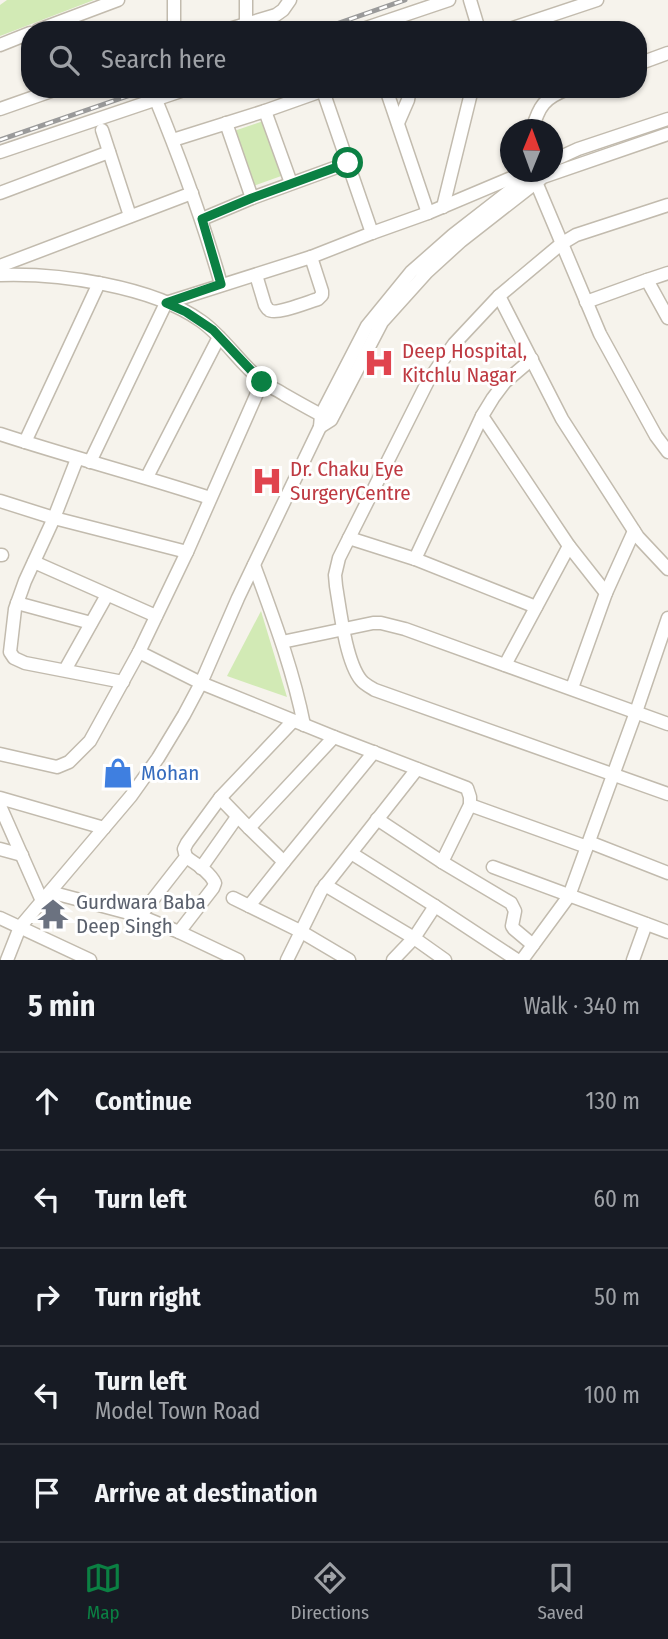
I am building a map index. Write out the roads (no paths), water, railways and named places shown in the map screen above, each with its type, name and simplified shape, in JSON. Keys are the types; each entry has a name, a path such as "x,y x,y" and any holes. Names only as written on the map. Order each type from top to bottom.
{"street":[{"path":"59,21 103,2 118,0"},
{"path":"174,0 174,21"},
{"path":"246,0 246,21"},
{"path":"254,21 276,15 290,0"},
{"path":"387,21 449,0"},
{"path":"470,0 476,21"},
{"path":"534,21 597,0"},
{"path":"0,45 21,37"},
{"path":"647,61 668,53"},
{"path":"0,109 31,98"},
{"path":"0,152 162,98"},
{"path":"173,140 302,98"},
{"path":"328,98 372,233"},
{"path":"389,98 428,213"},
{"path":"398,123 407,98"},
{"path":"443,206 470,98"},
{"path":"535,119 543,103 549,98"},
{"path":"156,100 202,219 221,284"},
{"path":"265,111 291,183"},
{"path":"563,156 668,119"},
{"path":"226,123 252,198"},
{"path":"102,130 130,216"},
{"path":"563,167 668,134"},
{"path":"0,193 109,152"},
{"path":"202,219 348,163"},
{"path":"90,462 166,303 311,257 501,182"},
{"path":"7,960 20,927 131,796 184,715 324,421 382,322 427,272 530,182"},
{"path":"540,182 561,244 600,334 656,436 668,452"},
{"path":"0,266 192,193"},
{"path":"668,205 576,235 561,244 499,296 454,344 428,381 339,558 335,575 351,658 361,680 375,690 668,794"},
{"path":"257,275 267,309 278,311 318,299 322,291 311,257"},
{"path":"586,302 668,273"},
{"path":"0,275 55,276 99,283 166,303 186,312 219,337 262,382 324,421"},
{"path":"647,280 668,318"},
{"path":"25,442 99,283"},
{"path":"499,296 562,419 634,531 668,569"},
{"path":"147,477 219,337"},
{"path":"415,559 482,416 505,382 532,359"},
{"path":"0,754 48,766 62,766 90,741 139,652 187,552 262,382"},
{"path":"482,416 569,546 606,593"},
{"path":"0,434 210,498"},
{"path":"77,458 15,609 10,648 14,658 25,663 123,682"},
{"path":"0,501 54,518 187,552"},
{"path":"572,688 606,593 634,531"},
{"path":"349,538 415,559 536,607"},
{"path":"505,665 569,546"},
{"path":"34,562 156,616"},
{"path":"179,932 213,888 214,880 186,857 184,849 187,842 220,798 299,723 298,695 254,565"},
{"path":"65,670 107,595"},
{"path":"18,603 91,623"},
{"path":"351,853 520,960 569,896 668,618"},
{"path":"282,642 373,623 397,626 668,724"},
{"path":"139,652 201,683 467,788 470,804 442,862"},
{"path":"249,828 334,737"},
{"path":"249,906 374,752"},
{"path":"287,960 326,886 417,769"},
{"path":"0,798 104,828"},
{"path":"220,798 284,862"},
{"path":"470,804 668,873"},
{"path":"0,806 22,855 46,896 140,916 238,960"},
{"path":"201,868 237,817"},
{"path":"377,819 511,903 515,911 512,926 533,946"},
{"path":"0,849 22,855"},
{"path":"140,916 186,857"},
{"path":"493,867 668,932"},
{"path":"326,886 414,938 445,960"},
{"path":"233,898 349,960"},
{"path":"393,960 414,938 435,906"},
{"path":"0,918 90,960"},
{"path":"633,960 646,924"}],"railway":[{"path":"345,21 405,0"},
{"path":"0,140 122,98"}],"place":[{"name":"Deep Hospital, Kitchlu Nagar","path":"379,363"},
{"name":"Dr. Chaku Eye SurgeryCentre","path":"267,481"},
{"name":"Mohan","path":"118,773"},
{"name":"Gurdwara Baba Deep Singh","path":"53,914"}]}
